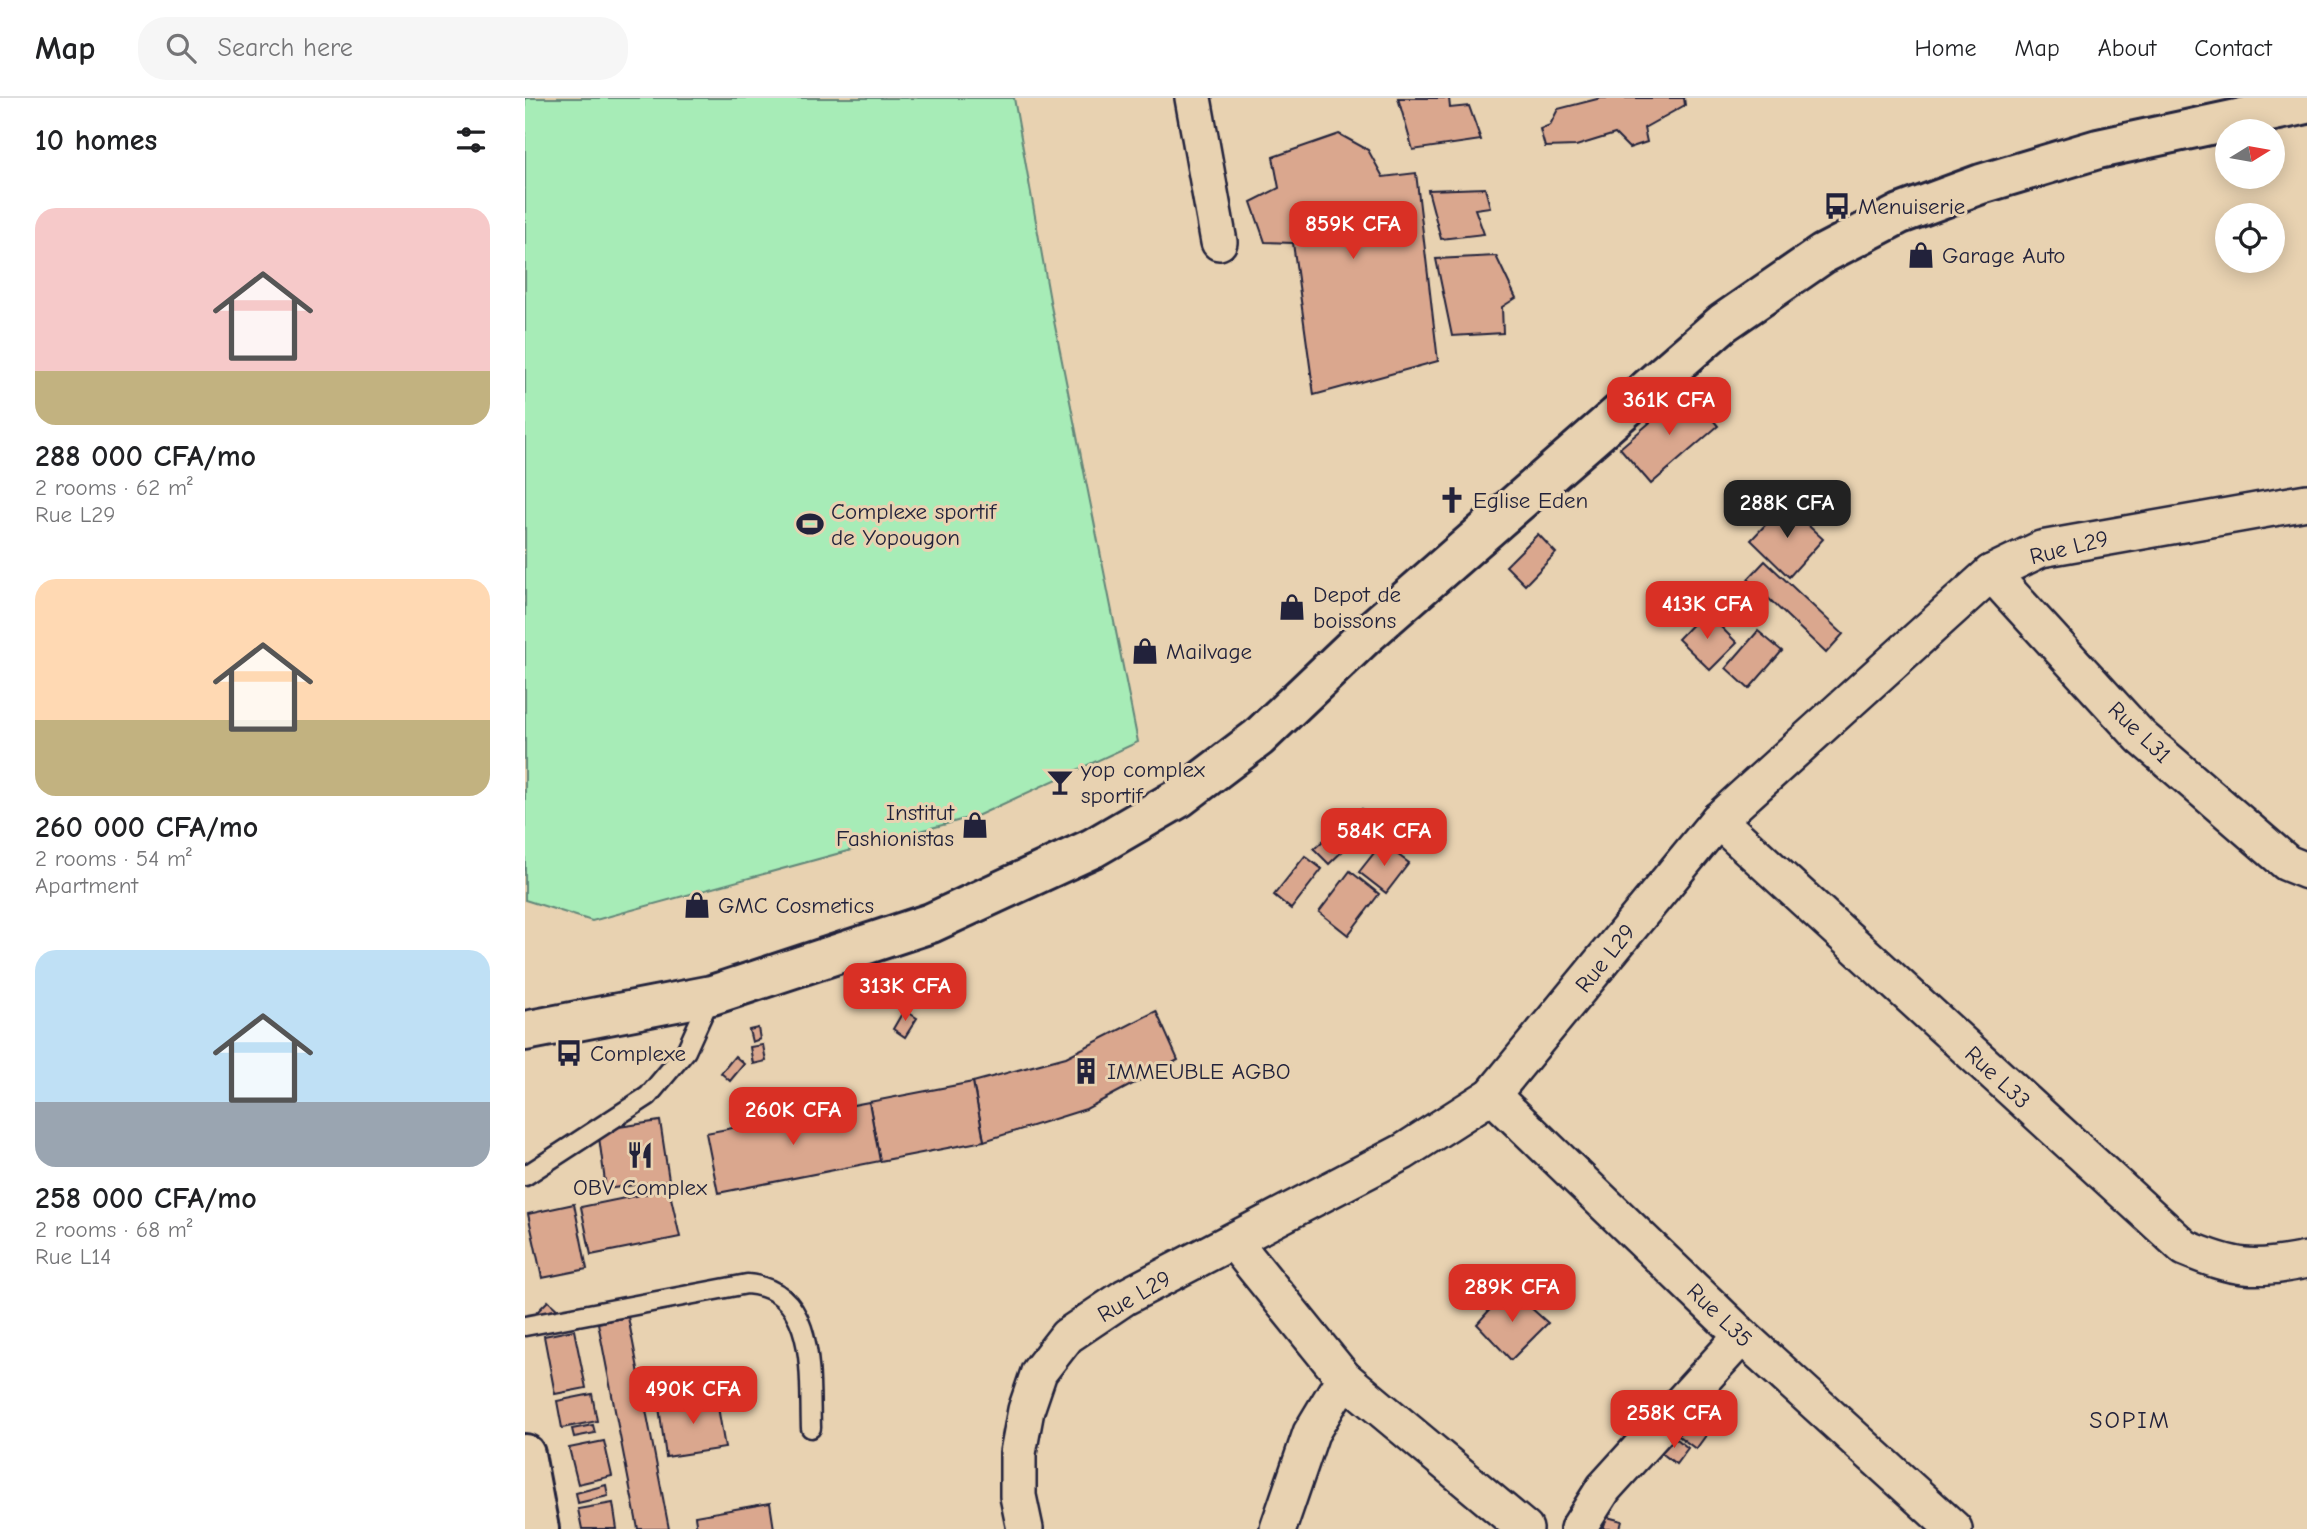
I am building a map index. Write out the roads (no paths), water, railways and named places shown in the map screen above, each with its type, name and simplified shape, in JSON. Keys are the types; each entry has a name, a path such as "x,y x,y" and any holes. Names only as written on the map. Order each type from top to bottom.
{"main road":[{"path":"525,1031 712,995 931,923 1093,848 1179,798 1258,738 1364,637 1723,323 1823,254 1900,214 1981,184 2098,149 2307,104"},
{"path":"525,1454 539,1529"}],"street":[{"path":"1193,98 1219,242"},
{"name":"Rue L29","path":"1025,1529 1018,1496 1018,1453 1025,1410 1039,1372 1067,1336 1113,1305 1403,1152 1492,1095 1719,820 1990,573 2041,549 2307,502"},
{"name":"Rue L31","path":"1990,573 2141,737 2287,863 2307,871"},
{"name":"Rue L33","path":"1719,820 2185,1248 2226,1265 2268,1268 2307,1260"},
{"name":"Rue L35","path":"1492,1095 1742,1336 1954,1529"},
{"path":"1234,1242 1344,1378 1525,1529"},
{"path":"1578,1529 1604,1488 1742,1336"},
{"path":"1278,1529 1311,1433 1344,1378"}],"lane":[{"path":"525,1176 648,1096 686,1051 712,995"},
{"path":"525,1326 747,1284 768,1286 787,1301 808,1340 811,1428"}],"place":[{"name":"Menuiserie","path":"1837,206"},
{"name":"Garage Auto","path":"1921,255"},
{"name":"Eglise Eden","path":"1452,500"},
{"name":"Complexe sportif de Yopougon","path":"810,524"},
{"name":"Depot de boissons","path":"1292,607"},
{"name":"Mailvage","path":"1145,651"},
{"name":"yop complex sportif","path":"1060,782"},
{"name":"Institut Fashionistas","path":"975,825"},
{"name":"GMC Cosmetics","path":"697,905"},
{"name":"Complexe","path":"569,1053"},
{"name":"IMMEUBLE AGBO","path":"1086,1071"},
{"name":"OBV Complex","path":"640,1155"}],"district":[{"name":"SOPIM","path":"2130,1420"}]}
